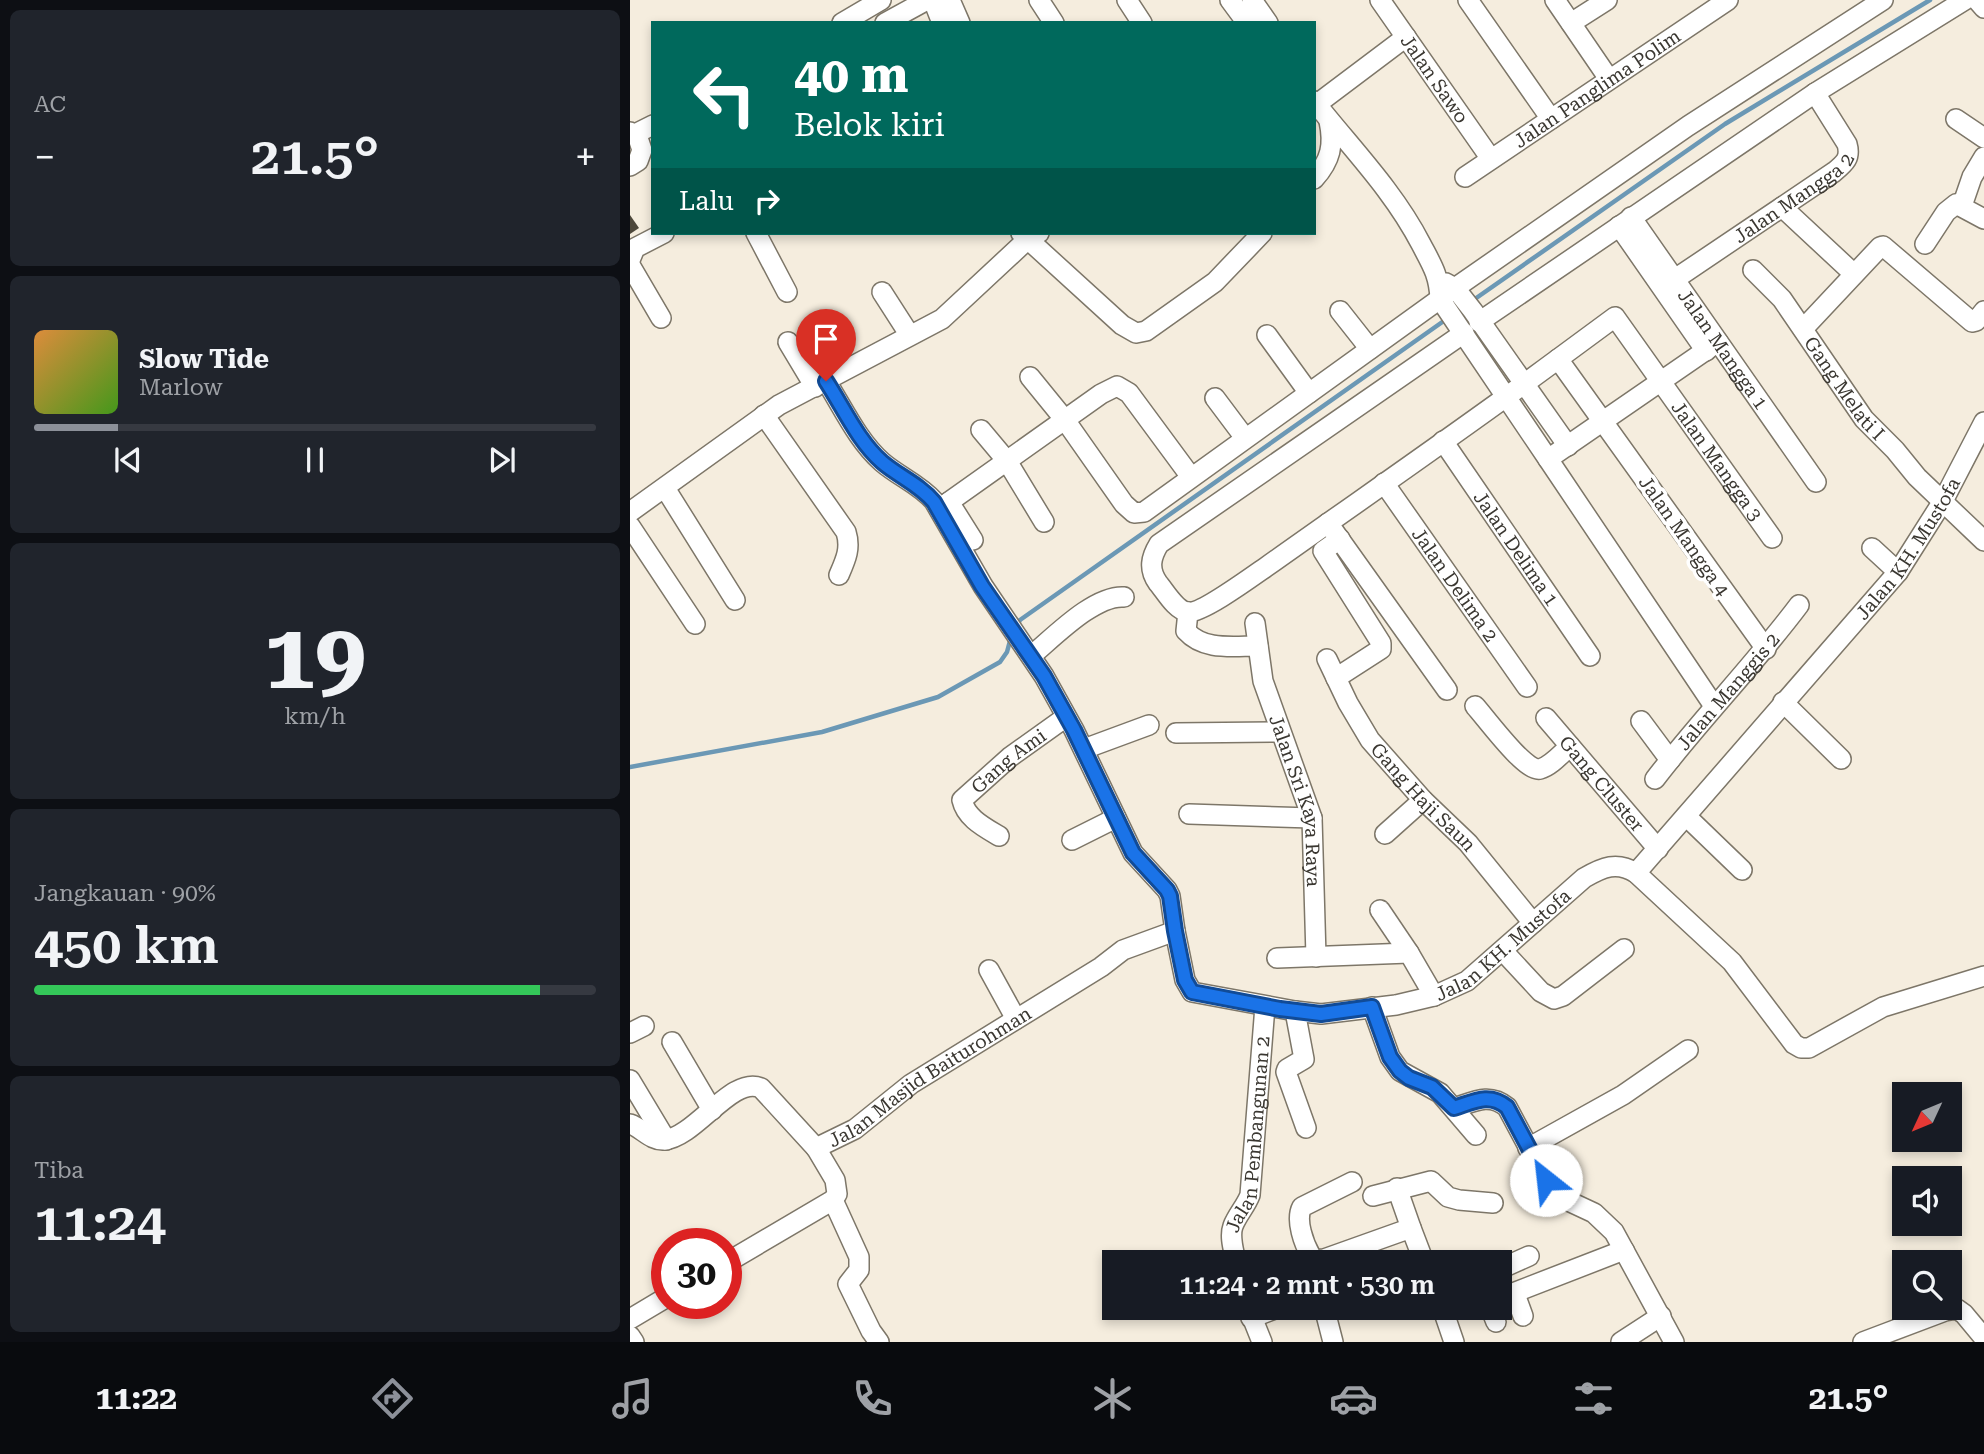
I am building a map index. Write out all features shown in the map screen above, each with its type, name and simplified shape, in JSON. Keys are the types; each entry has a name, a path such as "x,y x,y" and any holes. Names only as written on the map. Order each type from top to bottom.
{"street":[{"path":"845,21 881,0"},
{"path":"889,21 928,0"},
{"path":"933,0 941,21"},
{"path":"950,0 959,21"},
{"path":"1038,0 1053,21"},
{"path":"1127,0 1141,21"},
{"path":"1230,0 1246,21"},
{"path":"1252,0 1267,21"},
{"name":"Jalan Sawo","path":"1380,0 1491,159"},
{"path":"1468,0 1550,119"},
{"path":"1555,0 1609,79"},
{"path":"1571,23 1607,0"},
{"name":"Jalan Panglima Polim","path":"1465,177 1727,0"},
{"path":"1030,377 1065,420 1124,504 1134,513 1144,512 1447,293 1688,126 1883,0"},
{"path":"1558,359 1253,576 1199,611 1188,612 1180,609 1154,578 1151,566 1153,554 1159,544 1173,532 1468,322 1625,222 1815,93 1965,0"},
{"path":"1977,0 1984,8"},
{"path":"1320,108 1406,37"},
{"name":"Jalan Mangga 2","path":"1675,279 1834,172 1848,158 1847,144 1815,93"},
{"path":"1320,108 1376,173 1404,213 1447,293 1491,356 1507,396 1714,706"},
{"path":"1316,176 1330,158 1333,140 1320,108"},
{"path":"1956,119 1984,138"},
{"path":"630,166 638,161 640,140"},
{"path":"1962,206 1968,184 1984,157"},
{"path":"1924,244 1956,204 1984,219"},
{"path":"1782,207 1854,274"},
{"name":"Jalan Mangga 1","path":"1625,222 1675,279 1712,347"},
{"name":"Jalan Mangga 1","path":"1625,222 1712,347 1816,482"},
{"path":"660,235 635,248 630,262 661,318"},
{"path":"757,235 787,292"},
{"path":"630,512 786,401 942,319 1030,235 1122,325 1136,333 1146,331 1215,282 1260,235"},
{"path":"1803,328 1878,248 1883,246 1972,322 1984,311"},
{"name":"Gang Melati I","path":"1753,270 1782,299 1864,419 1917,477 1980,531"},
{"path":"882,292 909,334"},
{"path":"1340,311 1370,349"},
{"name":"Jalan Mangga 3","path":"1558,359 1615,317 1772,538"},
{"path":"1267,335 1308,393"},
{"name":"Jalan KH. Mustofa","path":"788,342 874,453 886,465 944,505 982,586 1031,656 1084,749 1137,860 1167,890 1185,980 1192,992 1321,1014 1395,1005 1434,996 1467,981 1584,878 1597,870 1616,866 1626,867 1636,873 1898,572 1943,501 1984,422"},
{"path":"1548,459 1712,347"},
{"path":"1491,356 1524,384 1567,446"},
{"name":"Jalan Mangga 4","path":"1558,359 1766,649"},
{"path":"973,540 944,505 1113,387 1123,387 1129,393 1191,477"},
{"path":"1215,398 1245,438"},
{"path":"764,415 846,532 848,553 839,575"},
{"path":"981,430 1007,461 1044,522"},
{"name":"Jalan Delima 1","path":"1443,441 1590,656"},
{"name":"Jalan Delima 2","path":"1384,483 1527,687"},
{"path":"665,488 735,600"},
{"path":"1328,523 1447,690"},
{"path":"630,526 695,624"},
{"path":"1336,678 1381,649 1381,643 1323,551 1340,539"},
{"path":"1872,548 1898,572"},
{"path":"1031,656 1098,603 1112,597 1124,597"},
{"name":"Jalan Manggis 2","path":"1655,779 1714,706 1766,649 1799,605"},
{"path":"1188,612 1186,631 1196,641 1207,645 1258,646"},
{"name":"Jalan Sri Kaya Raya","path":"1255,623 1263,681 1312,818 1316,957"},
{"name":"Gang Haji Saun","path":"1327,659 1370,740 1423,800 1468,843 1533,923"},
{"path":"1783,702 1841,759"},
{"path":"1475,706 1522,762 1532,770 1548,765 1570,746"},
{"name":"Gang Ami","path":"999,836 976,821 967,812 962,800 1010,757 1066,717"},
{"name":"Gang Cluster","path":"1546,718 1658,849"},
{"path":"1641,721 1670,760"},
{"path":"1084,749 1149,725"},
{"path":"1176,733 1280,732"},
{"path":"1385,834 1423,800"},
{"path":"1189,814 1312,818"},
{"path":"1686,816 1742,870"},
{"path":"1072,840 1116,818"},
{"path":"1636,873 1732,962 1786,1035 1801,1048 1810,1048 1883,1007 1984,976"},
{"path":"1380,910 1434,996"},
{"name":"Jalan Masjid Baiturohman","path":"666,1140 680,1134 742,1087 754,1084 801,1129 816,1148 855,1129 911,1084 1101,967 1123,950 1175,931"},
{"path":"1503,951 1541,992 1554,999 1563,996 1623,949"},
{"path":"1277,958 1409,953"},
{"path":"989,970 1016,1019"},
{"name":"Jalan Pembangunan 2","path":"1234,1250 1232,1228 1246,1208 1250,1195 1265,1006"},
{"path":"1372,1007 1390,1057 1400,1071 1409,1078 1432,1087 1476,1135"},
{"path":"1295,1011 1304,1059 1286,1072 1306,1128"},
{"path":"672,1042 712,1110"},
{"path":"1528,1148 1623,1096 1688,1050"},
{"path":"630,1080 666,1140"},
{"path":"1454,1108 1483,1099 1497,1099 1507,1107 1546,1180 1564,1199 1594,1213 1605,1222 1624,1250 1674,1342"},
{"path":"630,1124 651,1137 666,1140"},
{"path":"742,1254 833,1200 838,1189 816,1148"},
{"path":"1373,1196 1431,1181 1448,1197 1493,1203"},
{"path":"1352,1182 1307,1203 1298,1213 1307,1250 1315,1260 1411,1228"},
{"path":"1397,1188 1419,1250"},
{"path":"833,1200 859,1257 859,1270 848,1284 879,1342"},
{"path":"1512,1294 1624,1250"},
{"path":"1512,1264 1529,1256"},
{"path":"1512,1302 1523,1316"},
{"path":"630,1319 651,1307"},
{"path":"1863,1342 1957,1309 1965,1314 1984,1338"},
{"path":"1620,1342 1661,1316"},
{"path":"1252,1320 1260,1342"},
{"path":"1327,1320 1333,1342"},
{"path":"1446,1320 1454,1342"},
{"path":"630,1336 635,1342"}],"building":[{"path":"630,215 639,228 630,234"}],"waterway":[{"path":"1472,301 1725,124 1930,0"},
{"path":"1017,626 1020,620 1448,318"},
{"path":"630,767 822,732 938,697 1000,662 1007,652 1011,637"}],"route":[{"path":"826,381 865,442 881,461 934,502 982,586 1044,676 1074,730 1137,860 1170,896 1185,980 1192,992 1321,1014 1372,1007 1390,1057 1400,1071 1409,1078 1432,1087 1454,1108 1483,1099 1497,1099 1507,1107 1546,1180"}]}
